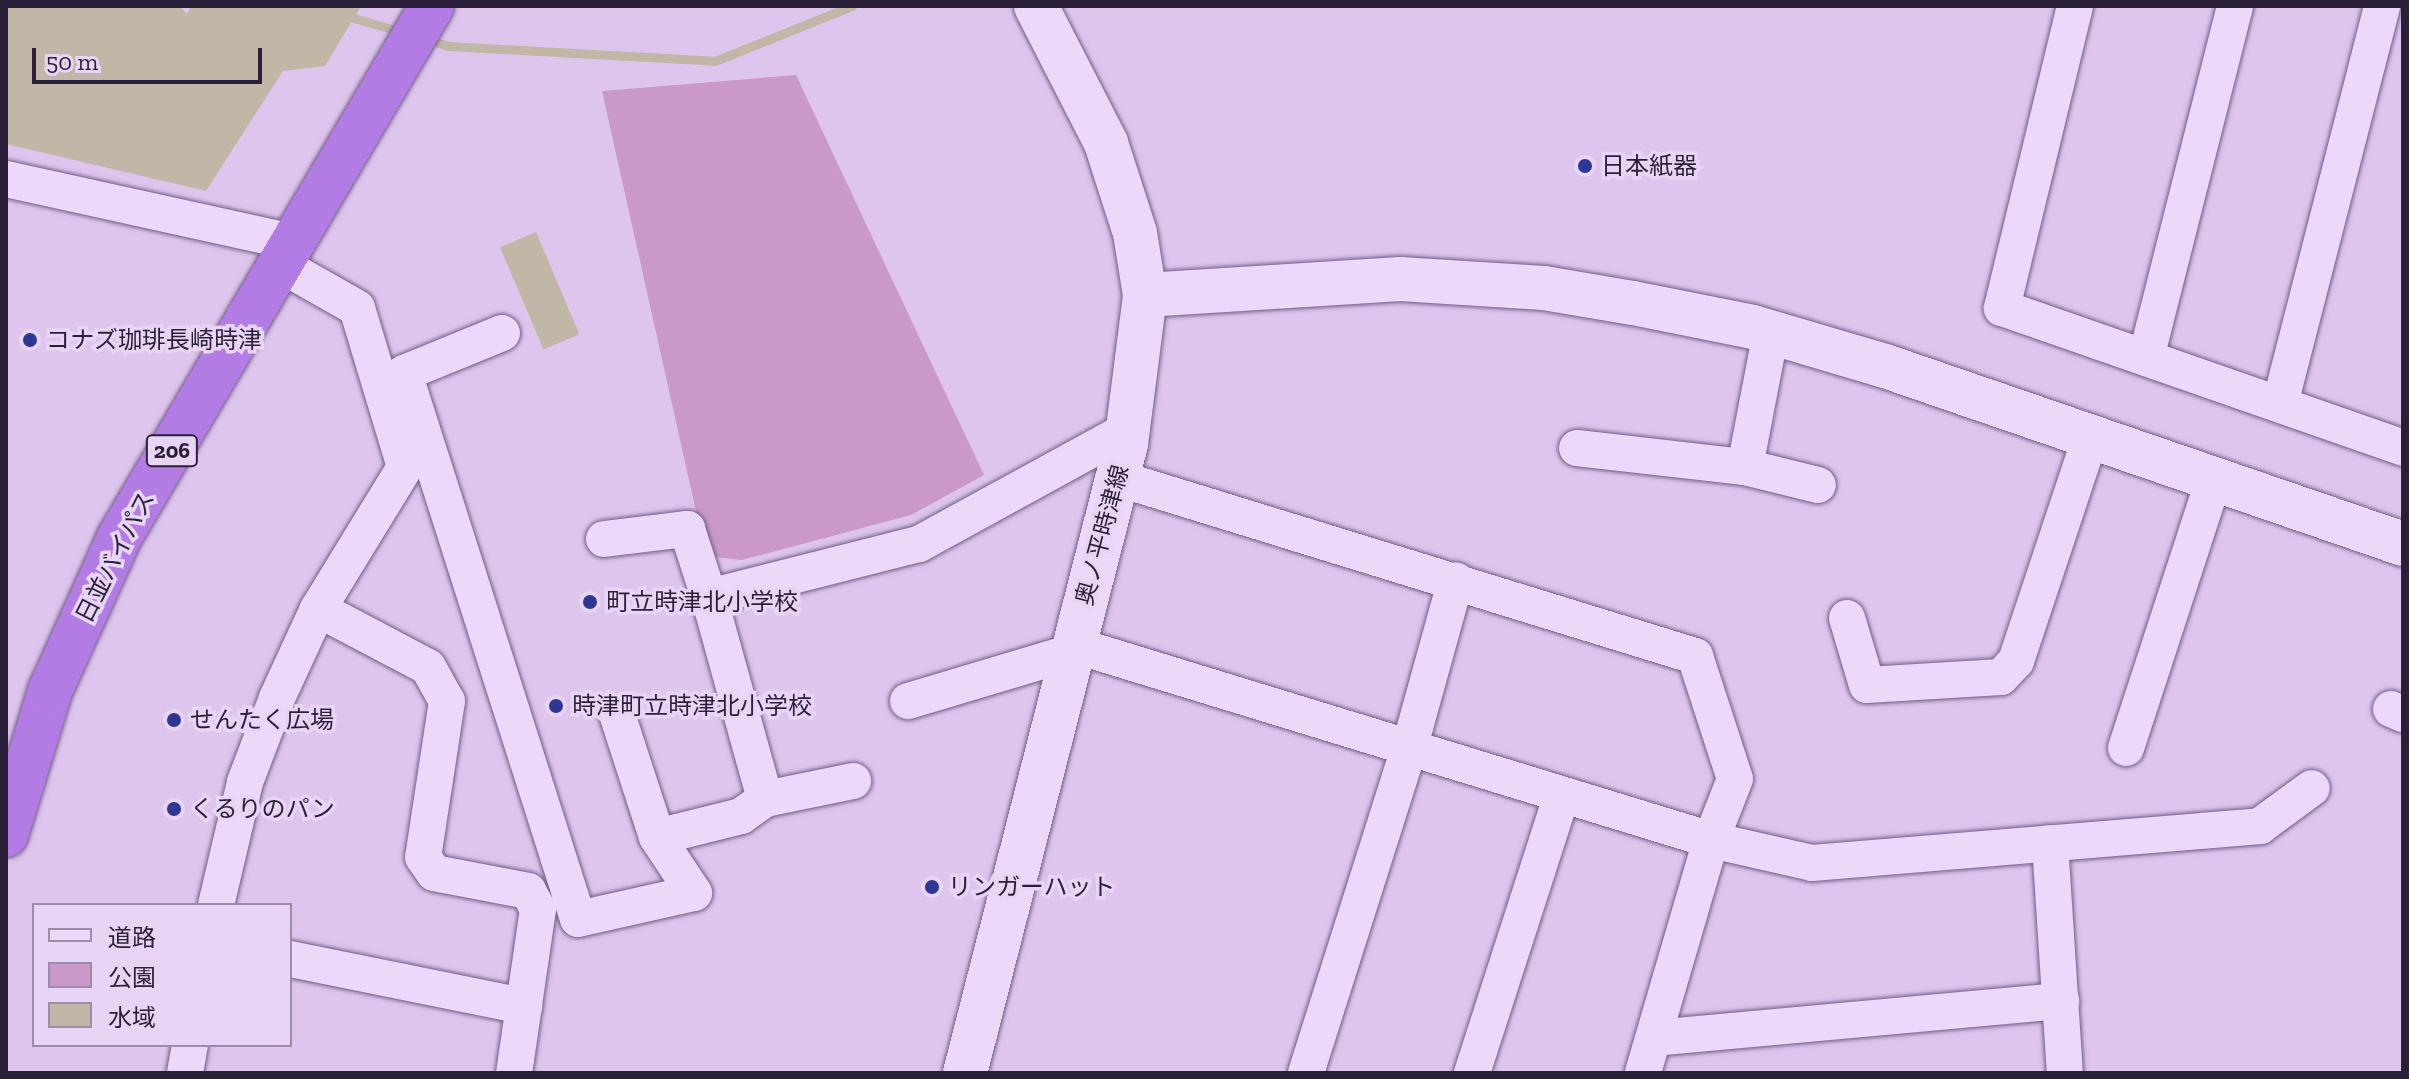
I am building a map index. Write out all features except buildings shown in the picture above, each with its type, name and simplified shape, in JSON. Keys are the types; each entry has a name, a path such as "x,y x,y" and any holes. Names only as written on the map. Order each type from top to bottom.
{"highway":[{"name":"日並バイパス","path":"6,835 50,691 119,538 290,254 382,87 432,6"}],"street":[{"name":"奥ノ平時津線","path":"965,1073 1129,429 1145,295 1135,233 1106,143 1036,6"},
{"path":"2075,6 2002,308 2403,448"},
{"path":"2146,358 2235,6"},
{"path":"2280,404 2382,6"},
{"path":"6,179 290,254 357,308 405,467 318,609 245,782 216,903"},
{"path":"1145,295 1400,279 1544,288 1771,332 2402,538"},
{"path":"1745,467 1771,332"},
{"path":"502,333 404,373 578,919 694,893 657,837 617,714"},
{"path":"709,597 919,544 1129,429"},
{"path":"1847,618 1867,685 2001,677 2016,661 2090,438"},
{"path":"1577,448 1745,467 1818,485"},
{"path":"1117,478 1695,656 1735,779 1711,840 1643,1073"},
{"path":"2126,748 2214,479"},
{"path":"604,539 687,529 765,799"},
{"path":"1306,1073 1409,749 1456,580"},
{"path":"318,609 428,667 447,701 423,857 434,873 528,891 538,909 514,1073"},
{"path":"908,701 1073,648 1711,840 1812,863 2260,826 2312,788"},
{"path":"657,837 741,816 765,799 853,781"},
{"path":"1472,1073 1562,795"},
{"path":"2050,843 2065,1073"},
{"path":"292,959 524,1006"},
{"path":"1654,1038 2061,1001"},
{"path":"185,1073 190,1047"}],"green space":[{"path":"796,75 984,475 911,515 742,560 706,556 602,91"}],"water":[{"path":"6,6 179,6 187,14 191,6 361,6 325,66 283,71 206,191 6,144"},
{"path":"536,232 579,334 543,349 500,247"}],"waterway":[{"path":"428,40 449,46 715,61 852,6"},
{"path":"343,15 402,32"}],"place":[{"name":"日本紙器","path":"1585,166"},
{"name":"コナズ珈琲長崎時津","path":"30,340"},
{"name":"町立時津北小学校","path":"590,602"},
{"name":"時津町立時津北小学校","path":"556,706"},
{"name":"せんたく広場","path":"174,720"},
{"name":"くるりのパン","path":"174,809"},
{"name":"リンガーハット","path":"932,887"}]}
